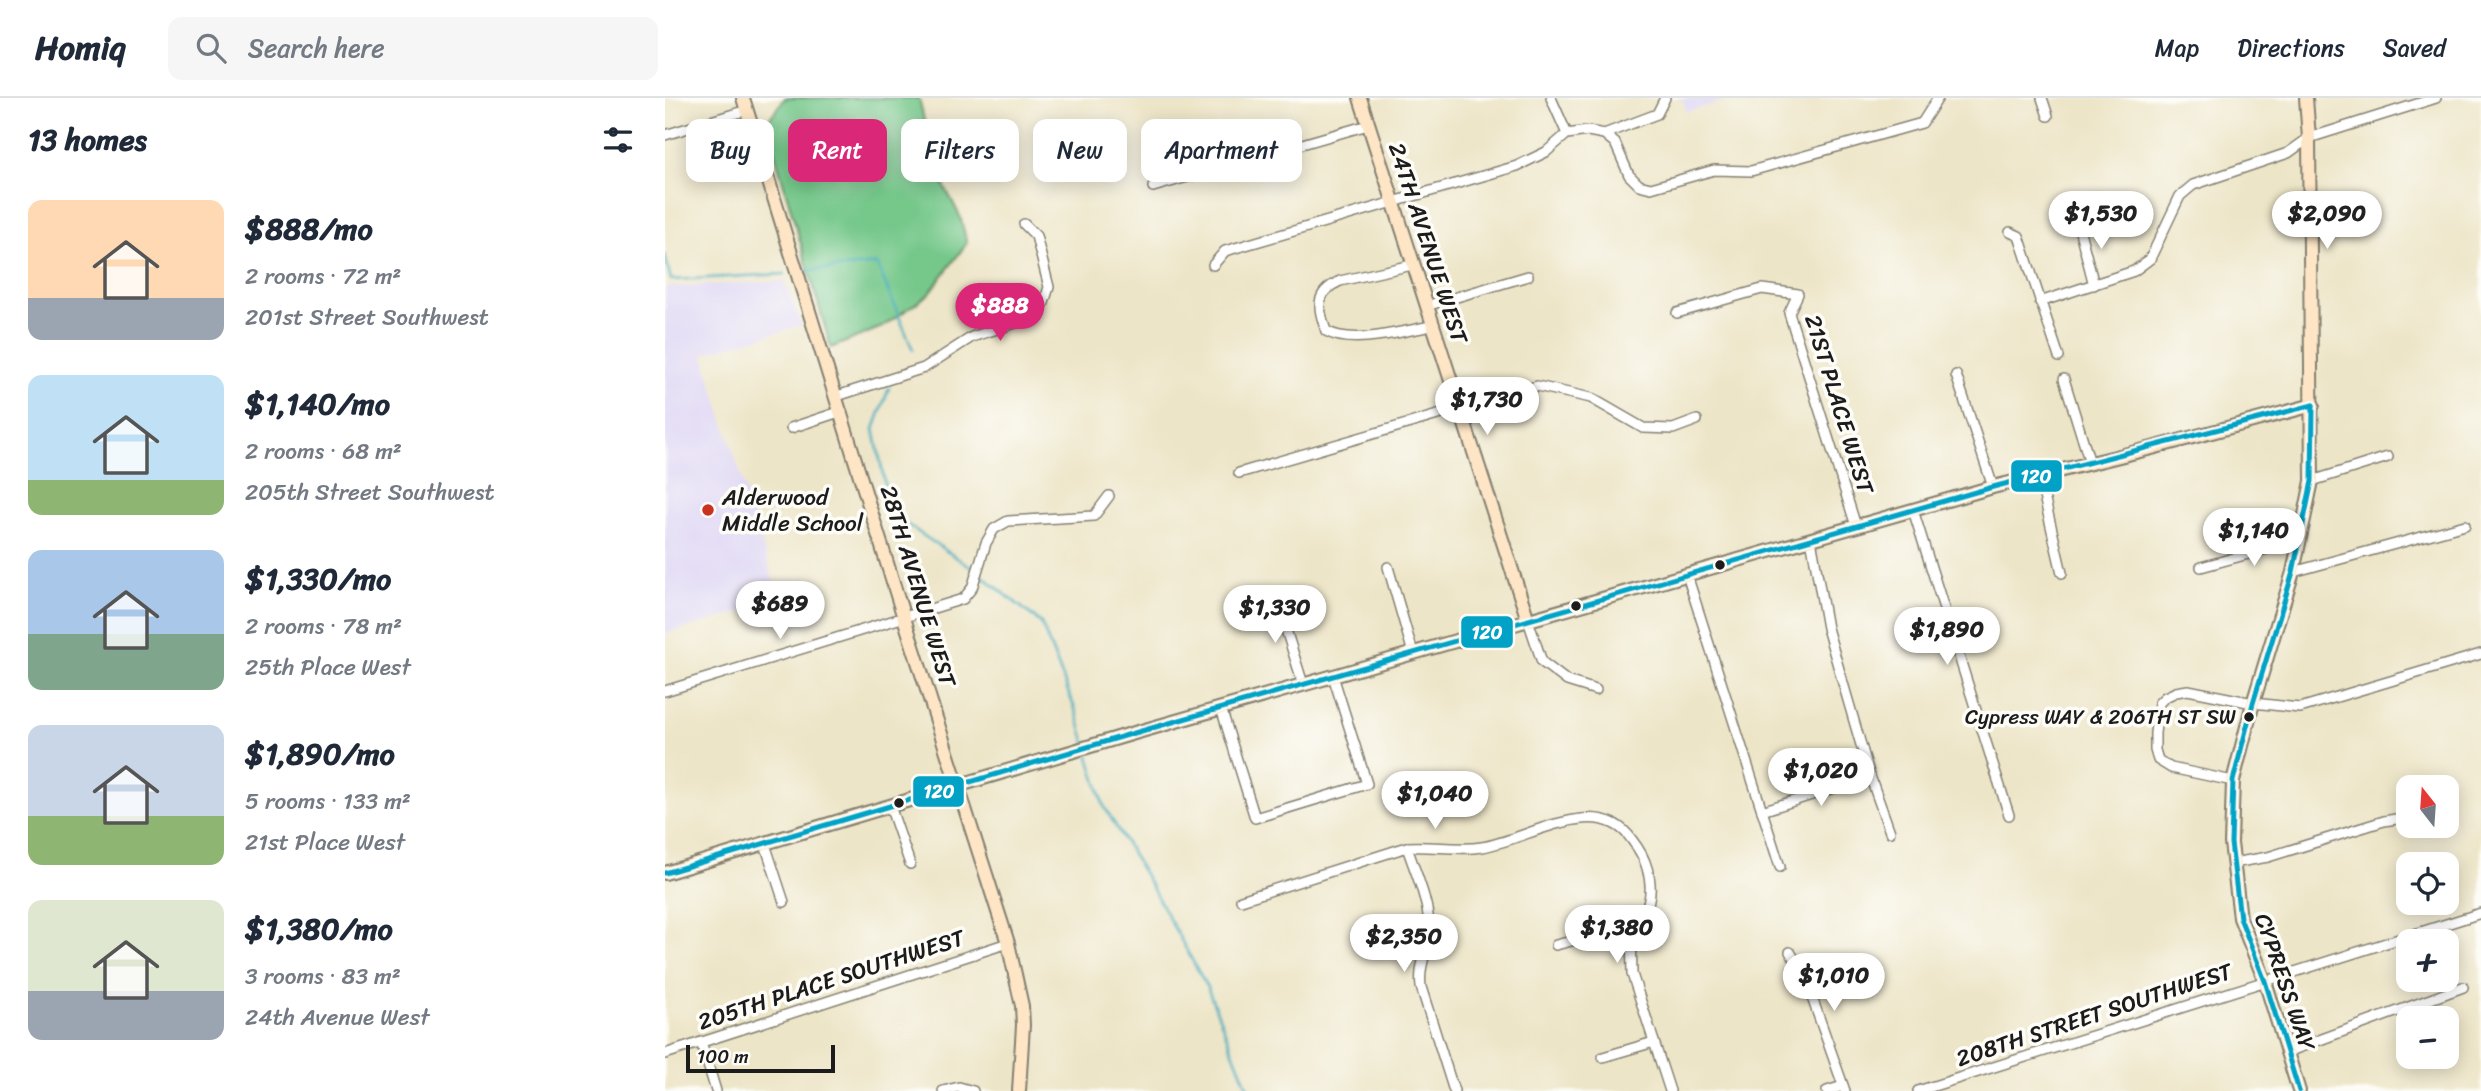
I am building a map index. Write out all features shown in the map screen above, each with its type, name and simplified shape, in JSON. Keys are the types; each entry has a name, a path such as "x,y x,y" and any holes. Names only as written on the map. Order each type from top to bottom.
{"street":[{"name":"24TH AVENUE WEST","path":"1360,98 1542,662 1567,681 1596,690"},
{"path":"1551,98 1567,134"},
{"path":"1604,134 1657,114 1665,98"},
{"path":"1213,265 1225,251 1517,166 1546,152 1567,134 1588,131 1604,134 1615,143 1629,175 1639,185 1651,188 1714,170 1751,171 1922,123 1938,98"},
{"path":"2042,98 2048,116"},
{"name":"CYPRESS WAY","path":"2299,1091 2265,981 2240,918 2231,843 2233,781 2293,572 2312,481 2309,138 2306,98"},
{"path":"2040,302 2134,271 2150,260 2180,196 2193,186 2288,153 2309,138 2436,98"},
{"path":"665,135 745,104"},
{"name":"28TH AVENUE WEST","path":"745,104 1008,943 1023,1006 1019,1091"},
{"path":"1153,187 1368,125"},
{"path":"837,396 924,368 972,337 1031,318 1044,303 1049,287 1036,236 1024,224"},
{"path":"2078,224 2094,285"},
{"path":"2010,232 2019,236 2059,357"},
{"path":"1412,265 1340,281 1330,286 1320,298 1320,312 1327,331 1353,338 1432,326"},
{"path":"1426,306 1528,276"},
{"name":"21ST PLACE WEST","path":"1677,313 1762,289 1798,294 1789,313 1856,526"},
{"path":"1957,375 1993,487"},
{"path":"2064,379 2090,463"},
{"path":"1239,472 1537,386 1591,398 1643,428 1673,429 1697,420"},
{"path":"665,873 958,784 1993,487 2313,405"},
{"path":"791,428 842,411"},
{"path":"2312,481 2388,457"},
{"path":"2039,475 2062,573"},
{"path":"665,691 904,618 968,595 986,543 994,529 1007,521 1094,516 1109,496"},
{"path":"1913,510 2009,815"},
{"path":"2293,572 2465,525"},
{"path":"1811,539 1826,628 1870,776 1890,832"},
{"path":"2201,567 2299,540"},
{"path":"1388,567 1413,653"},
{"path":"1687,575 1780,867"},
{"path":"1276,598 1303,684"},
{"path":"2233,781 2171,768 2158,760 2155,733 2159,703 2176,692 2188,690 2253,704 2300,708 2481,654"},
{"path":"1221,708 1255,818 1367,784 1333,676"},
{"path":"1762,811 1870,776"},
{"path":"890,806 910,864"},
{"path":"1241,900 1407,847 1482,847 1580,817 1605,819 1626,831 1645,858 1650,876 1646,915 1631,932 1632,974 1670,1091"},
{"path":"2234,863 2268,857 2396,819"},
{"path":"765,844 784,902"},
{"path":"1407,847 1426,904 1430,930 1419,972 1421,988 1454,1091"},
{"name":"208TH STREET SOUTHWEST","path":"1918,1091 2481,913"},
{"path":"1556,945 1606,932 1631,932"},
{"name":"205TH PLACE SOUTHWEST","path":"665,1054 1008,943"},
{"path":"1790,952 1803,972 1844,1088 1827,1091"},
{"path":"2287,1052 2463,987"},
{"path":"701,1042 716,1091"},
{"path":"1603,1057 1654,1042"},
{"path":"943,1091 959,1087 972,1091"}],"shaded area":[{"path":"1675,98 1733,98 1686,112 1683,100"},
{"name":"Alderwood Middle School","path":"784,281 802,325 703,354 780,601 665,634 665,287"}],"green space":[{"path":"785,98 919,98 924,119 901,119 901,182 942,182 960,216 967,243 929,294 882,327 831,348 774,151 774,119 769,119"}],"waterway":[{"path":"665,255 671,280 785,274"},
{"path":"805,271 877,264 913,350"},
{"path":"889,388 874,429 886,490 906,524 975,570"},
{"path":"980,574 1041,623 1086,744"},
{"path":"1087,750 1104,806 1207,987 1249,1091"}],"transit line":[{"name":"120","path":"665,873 1131,734 1993,487 2313,405"},
{"name":"120","path":"2299,1091 2265,981 2240,918 2231,843 2233,781 2253,703 2293,572 2312,481 2313,405"}],"place":[{"name":"Alderwood Middle School","path":"708,510"},
{"name":"Cypress WAY & 206TH ST SW","path":"2249,717"}]}
